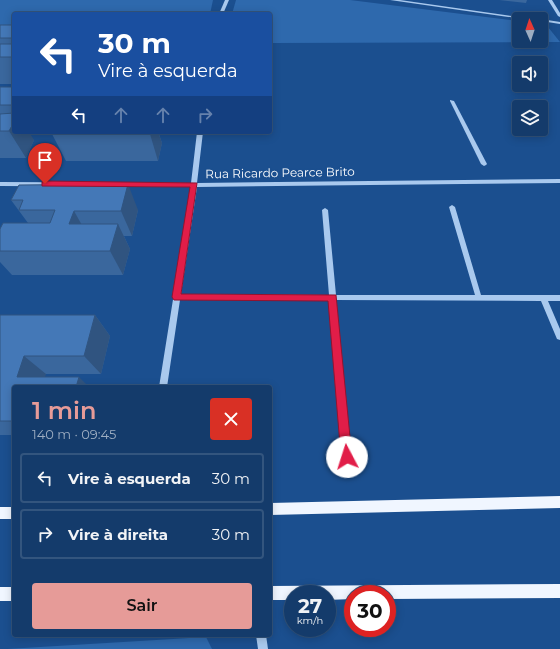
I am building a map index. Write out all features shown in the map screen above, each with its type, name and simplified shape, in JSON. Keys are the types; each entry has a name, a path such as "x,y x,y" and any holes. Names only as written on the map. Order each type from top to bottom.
{"main road":[{"path":"272,509 560,502"},
{"path":"0,513 12,513"},
{"path":"272,593 560,591"},
{"path":"0,594 12,594"}],"street":[{"path":"223,12 228,0"},
{"path":"392,0 512,16"},
{"path":"551,2 560,3"},
{"path":"551,2 560,16"},
{"path":"548,21 560,23"},
{"path":"452,101 484,164"},
{"path":"163,385 194,185 200,134"},
{"name":"Rua Ricardo Pearce Brito","path":"0,184 194,185 560,181"},
{"path":"452,207 479,298"},
{"path":"325,210 347,457"},
{"path":"177,297 560,298"},
{"path":"543,298 560,337"},
{"path":"261,637 263,649"}],"shaded area":[{"path":"0,0 213,0 210,12 12,12 12,32 0,32"},
{"path":"236,0 350,0 512,20 512,42 272,43 272,12 233,12"},
{"path":"548,27 560,42 548,42"},
{"path":"206,637 212,649 7,649"}],"building":[{"path":"0,25 12,25 12,38 0,38"},
{"path":"0,44 12,44 12,57 0,57"},
{"path":"0,87 12,87 12,105 0,105"},
{"path":"12,113 12,126 9,131 0,131 0,114"},
{"path":"128,184 121,211 74,211 69,224 118,224 110,251 0,251 0,229 3,223 50,223 55,210 19,210 23,200 11,200 19,185"},
{"path":"0,315 95,315 84,356 24,356 17,377 79,377 77,385 12,385 12,421 0,421"}],"route":[{"path":"45,184 194,185 177,297 332,298 347,457"}]}
